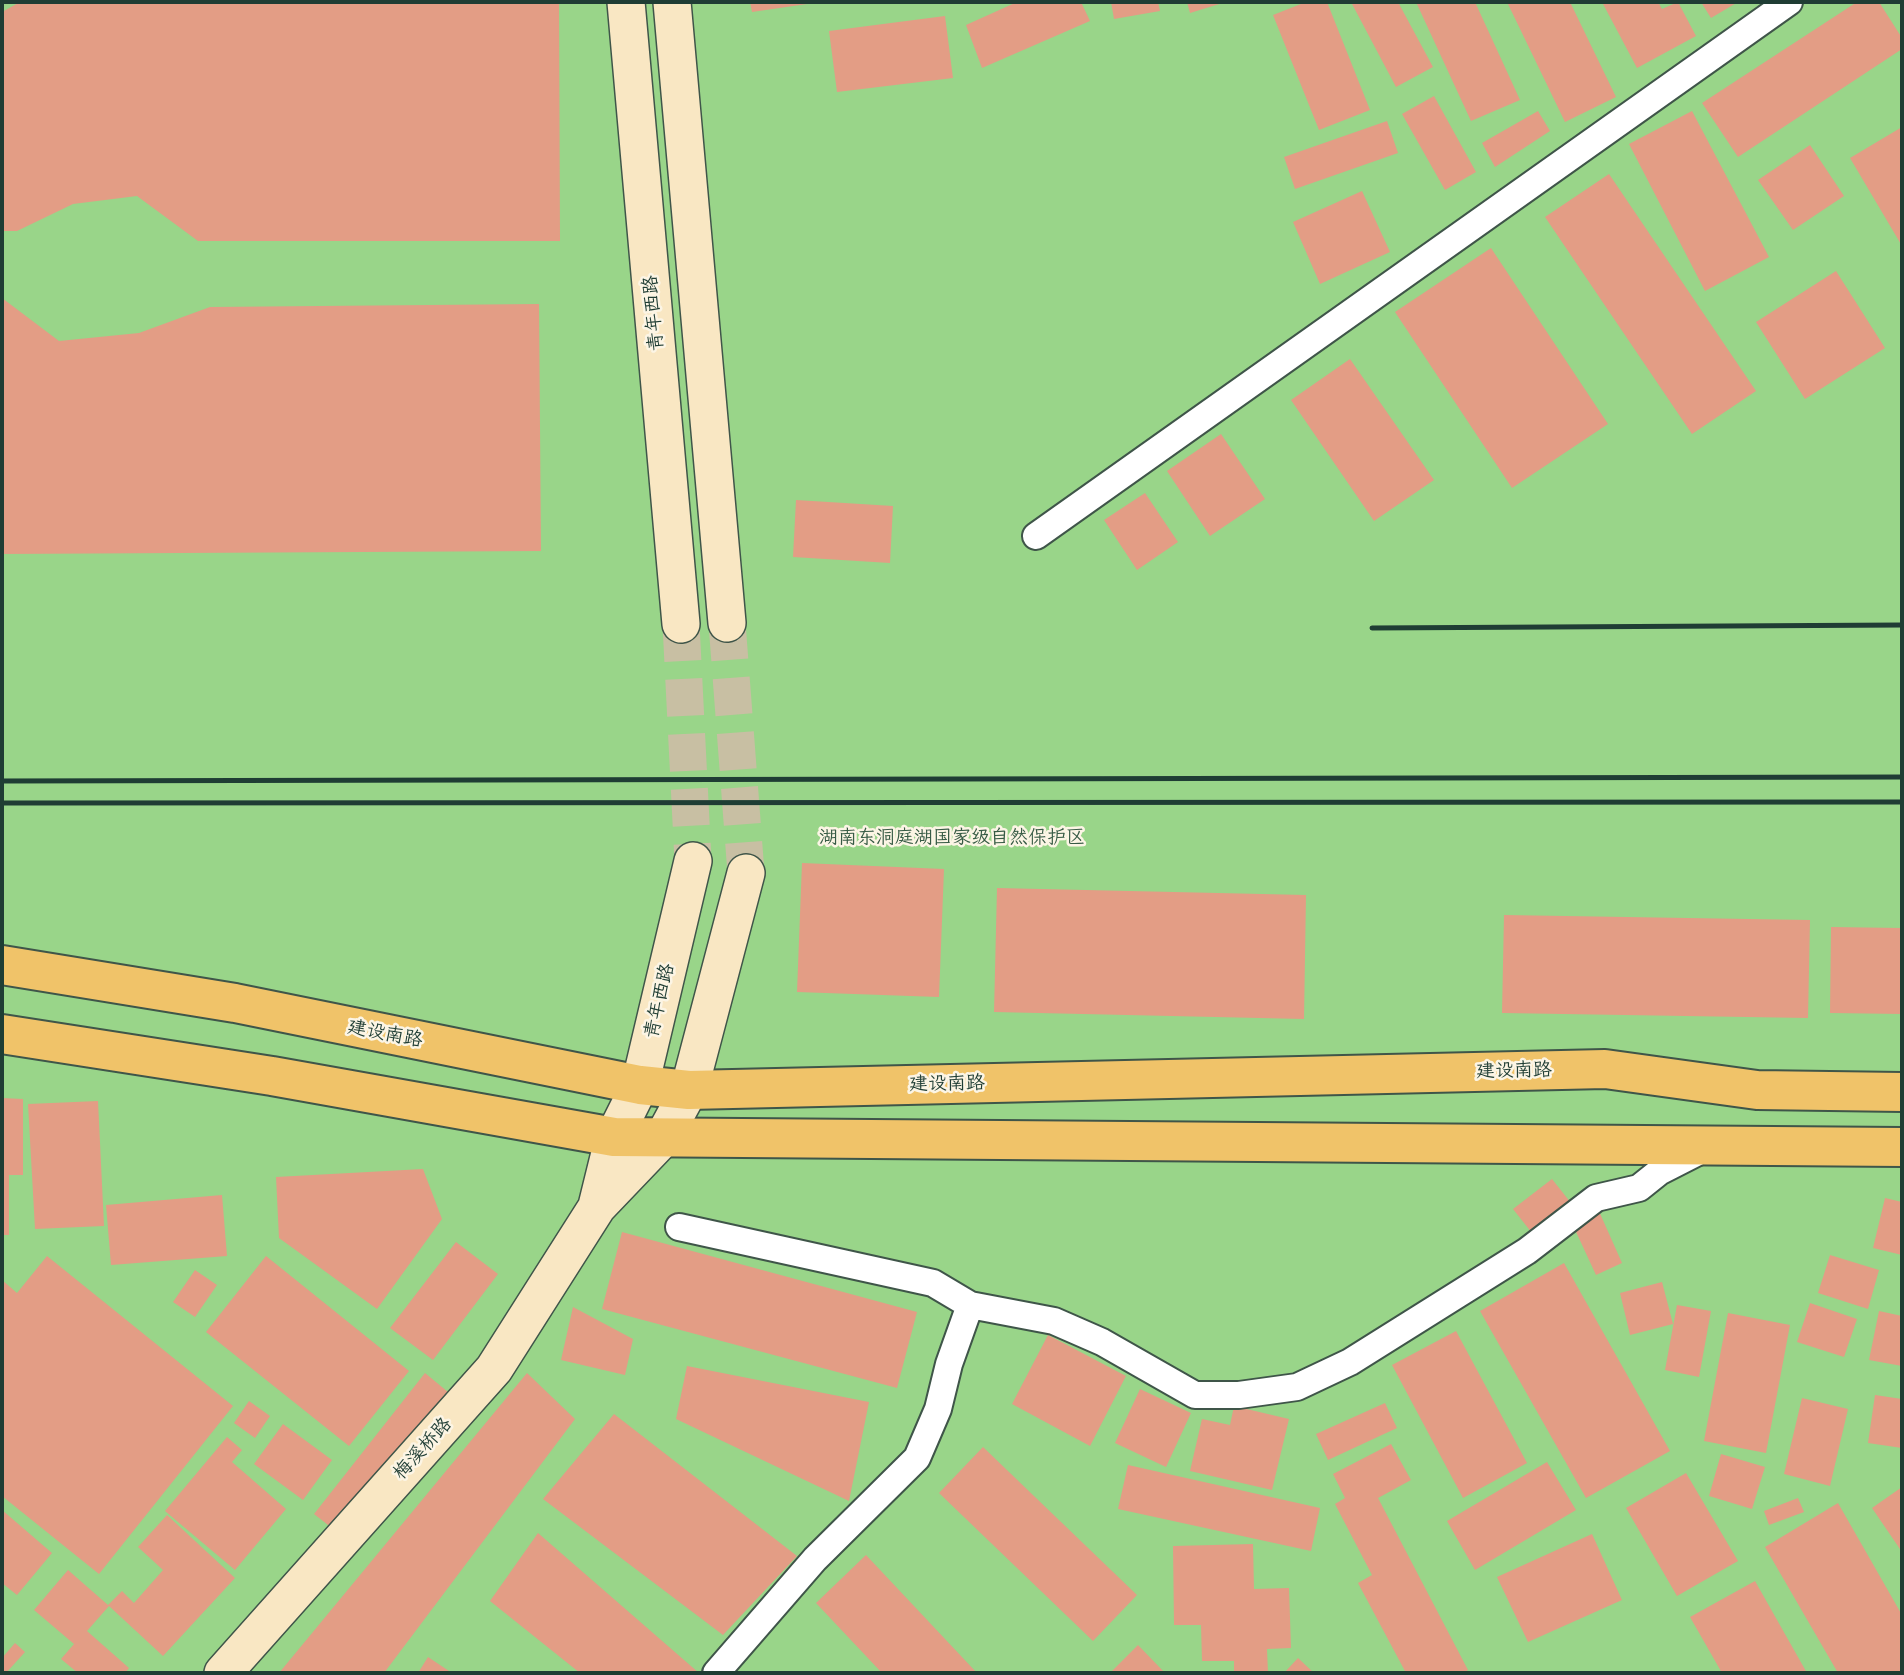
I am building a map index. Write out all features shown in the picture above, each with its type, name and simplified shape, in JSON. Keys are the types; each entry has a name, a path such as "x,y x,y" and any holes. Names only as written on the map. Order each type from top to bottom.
{"main road":[{"name":"青年西路","path":"626,2 681,624"},
{"path":"672,2 727,623"},
{"name":"青年西路","path":"597,1207 614,1137 640,1085 693,861"},
{"path":"597,1207 663,1138 689,1090 746,873"},
{"name":"建设南路","path":"2,965 235,1003 640,1085 689,1090 1605,1069 1757,1090 1902,1092"},
{"path":"2,1034 272,1076 614,1137 1902,1147"},
{"name":"梅溪桥路","path":"223,1673 494,1369 597,1207"}],"street":[{"path":"1036,536 1789,2"},
{"path":"679,1227 933,1283 970,1305 1054,1321 1102,1342 1195,1395 1239,1395 1297,1387 1350,1362 1527,1251 1596,1198 1639,1188 1659,1172 1708,1146"},
{"path":"716,1673 815,1559 917,1458 938,1409 949,1364 970,1305"}],"green space":[{"name":"湖南东洞庭湖国家级自然保护区","path":"2,2 1902,2 1902,1673 2,1673"}],"building":[{"path":"20,2 559,2 560,241 198,241 137,196 73,204 17,231 2,231 2,12"},
{"path":"750,2 814,2 814,3 752,12"},
{"path":"1017,2 1081,2 1090,21 982,68 966,25"},
{"path":"1111,2 1158,2 1160,11 1114,19"},
{"path":"1187,2 1226,2 1190,13"},
{"path":"1306,2 1327,2 1370,110 1319,130 1273,15"},
{"path":"1351,2 1398,2 1433,67 1396,87"},
{"path":"1416,2 1475,2 1520,100 1471,121"},
{"path":"1507,2 1570,2 1616,97 1565,122"},
{"path":"1602,2 1658,2 1662,9 1678,2 1696,36 1637,68"},
{"path":"1701,2 1738,2 1711,18"},
{"path":"1857,2 1879,2 1902,38 1902,49 1738,157 1702,103"},
{"path":"945,16 953,78 837,92 829,31"},
{"path":"1434,96 1476,172 1445,190 1402,114"},
{"path":"1538,111 1550,131 1495,167 1482,143"},
{"path":"1692,111 1769,257 1705,291 1629,144"},
{"path":"1387,121 1398,153 1295,189 1284,157"},
{"path":"1902,127 1902,246 1850,158"},
{"path":"1810,145 1844,196 1793,230 1758,180"},
{"path":"1609,174 1756,391 1692,434 1545,217"},
{"path":"1362,191 1390,252 1320,284 1293,222"},
{"path":"1491,248 1608,424 1512,488 1395,312"},
{"path":"1836,271 1885,348 1805,399 1756,322"},
{"path":"2,298 59,341 139,333 210,307 539,304 541,551 2,554"},
{"path":"1350,359 1434,480 1374,521 1291,400"},
{"path":"1221,434 1265,499 1210,536 1167,471"},
{"path":"1145,493 1178,542 1137,570 1104,520"},
{"path":"796,500 893,506 890,563 793,557"},
{"path":"802,863 944,869 939,997 797,992"},
{"path":"997,888 1306,895 1304,1019 994,1012"},
{"path":"1504,915 1810,920 1808,1018 1502,1013"},
{"path":"1831,927 1902,928 1902,1014 1830,1013"},
{"path":"2,1098 23,1099 23,1175 9,1175 9,1235 2,1235"},
{"path":"98,1101 104,1226 35,1229 28,1104"},
{"path":"423,1169 442,1219 377,1309 279,1238 276,1177"},
{"path":"1552,1179 1571,1203 1532,1233 1513,1209"},
{"path":"222,1195 227,1256 111,1265 106,1205"},
{"path":"1885,1198 1902,1202 1902,1255 1873,1248"},
{"path":"1598,1209 1622,1263 1596,1275 1571,1221"},
{"path":"622,1232 917,1312 897,1388 602,1309"},
{"path":"456,1242 498,1274 433,1360 390,1328"},
{"path":"1830,1255 1879,1270 1868,1309 1818,1293"},
{"path":"47,1256 233,1406 99,1574 2,1496 2,1280 17,1293"},
{"path":"266,1256 409,1371 349,1446 206,1332"},
{"path":"1564,1263 1670,1451 1586,1498 1480,1311"},
{"path":"195,1270 217,1285 195,1317 173,1302"},
{"path":"1662,1282 1673,1324 1630,1335 1620,1293"},
{"path":"1810,1303 1857,1319 1844,1357 1797,1342"},
{"path":"1677,1305 1711,1311 1699,1377 1665,1370"},
{"path":"573,1307 633,1339 625,1375 561,1360"},
{"path":"1879,1311 1902,1316 1902,1366 1869,1360"},
{"path":"1728,1313 1790,1325 1766,1453 1704,1441"},
{"path":"1456,1331 1527,1463 1463,1498 1392,1365"},
{"path":"1048,1335 1126,1376 1090,1446 1012,1404"},
{"path":"687,1366 869,1402 849,1501 676,1419"},
{"path":"425,1373 448,1392 337,1532 314,1514"},
{"path":"527,1373 575,1419 384,1673 279,1673"},
{"path":"1140,1389 1191,1413 1166,1467 1115,1443"},
{"path":"1875,1395 1902,1399 1902,1448 1868,1443"},
{"path":"1802,1398 1848,1409 1830,1486 1784,1474"},
{"path":"249,1401 270,1416 255,1438 234,1423"},
{"path":"1385,1403 1397,1428 1328,1460 1316,1434"},
{"path":"1234,1406 1289,1419 1272,1490 1190,1471 1202,1419 1230,1425"},
{"path":"614,1414 797,1556 723,1635 543,1499"},
{"path":"283,1424 332,1460 303,1500 254,1464"},
{"path":"227,1437 242,1450 232,1462 286,1509 235,1570 165,1511"},
{"path":"1391,1444 1411,1480 1378,1498 1468,1670 1463,1673 1406,1673 1358,1583 1372,1575 1335,1504 1345,1498 1333,1474"},
{"path":"983,1447 1137,1595 1093,1641 939,1493"},
{"path":"1721,1454 1765,1467 1752,1509 1709,1496"},
{"path":"1547,1462 1576,1510 1475,1570 1447,1521"},
{"path":"1128,1465 1320,1508 1311,1551 1118,1509"},
{"path":"1686,1473 1738,1561 1677,1596 1626,1508"},
{"path":"1902,1487 1902,1552 1872,1508"},
{"path":"1798,1498 1804,1512 1769,1525 1764,1511"},
{"path":"1838,1503 1902,1615 1902,1673 1838,1673 1765,1547"},
{"path":"2,1510 52,1553 17,1595 2,1583"},
{"path":"167,1515 235,1578 163,1656 109,1606 87,1631 129,1668 125,1673 78,1673 61,1659 74,1644 34,1610 68,1570 108,1605 122,1591 134,1603 163,1570 138,1547"},
{"path":"538,1533 699,1673 580,1673 490,1601"},
{"path":"1592,1534 1622,1600 1528,1642 1497,1577"},
{"path":"1253,1544 1254,1589 1289,1588 1291,1648 1267,1649 1268,1673 1234,1673 1234,1661 1202,1661 1201,1625 1174,1625 1173,1546"},
{"path":"866,1555 977,1673 882,1673 816,1603"},
{"path":"1755,1581 1807,1673 1722,1673 1690,1617"},
{"path":"15,1643 25,1652 6,1673 2,1673 2,1658"},
{"path":"1138,1645 1165,1673 1110,1673"},
{"path":"428,1657 452,1673 418,1673"},
{"path":"1298,1658 1314,1673 1284,1673"}],"tunnel":[{"path":"727,623 746,873"},
{"path":"681,624 693,861"}],"railway":[{"path":"1372,628 1902,625"},
{"path":"2,781 1902,777"},
{"path":"2,803 1902,802"}]}
